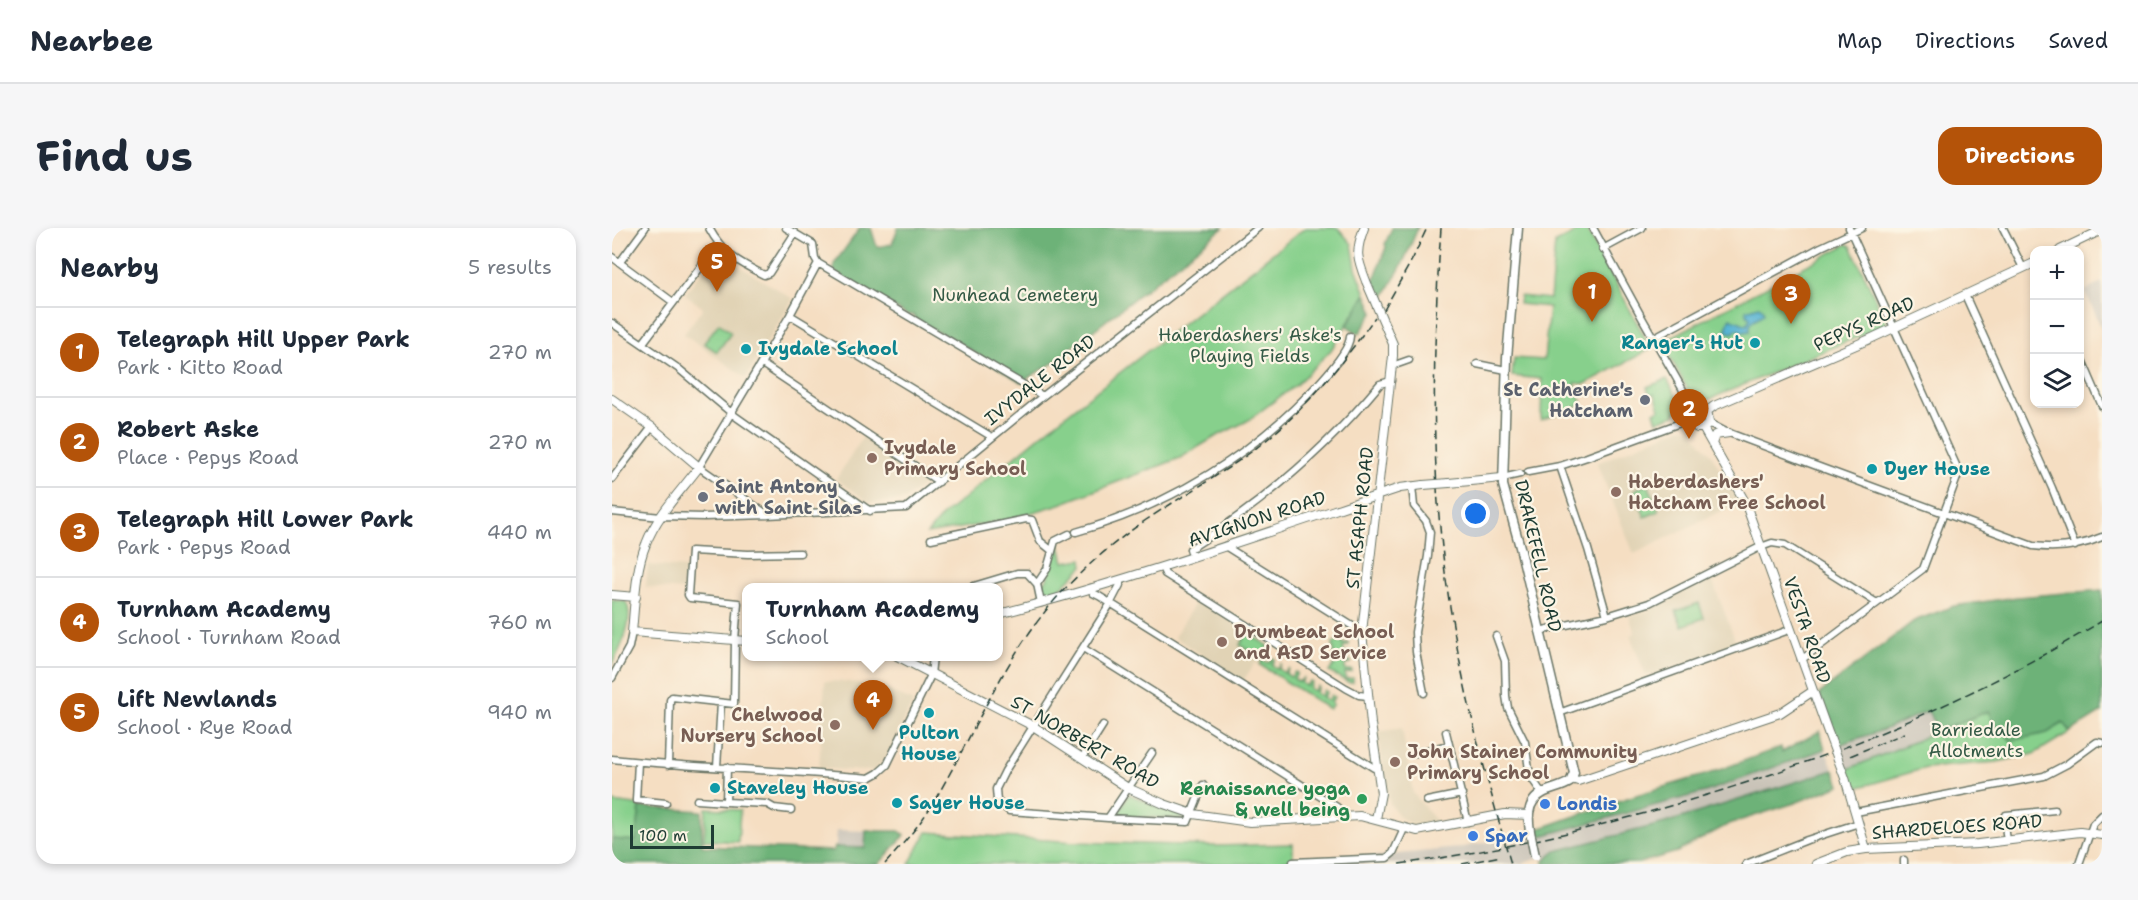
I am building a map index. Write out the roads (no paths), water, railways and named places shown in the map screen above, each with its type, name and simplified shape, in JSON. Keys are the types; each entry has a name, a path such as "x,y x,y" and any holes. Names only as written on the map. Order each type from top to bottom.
{"main road":[{"name":"DRAKEFELL ROAD","path":"1518,228 1506,370 1502,478 1574,773 1572,779"},
{"path":"1537,860 1528,816 1530,805 1542,793 1566,784 1572,779"}],"street":[{"path":"620,262 645,228"},
{"path":"708,228 718,244 734,259 762,275 766,275 795,233"},
{"path":"786,228 813,244 818,263 1043,396"},
{"name":"IVYDALE ROAD","path":"612,512 704,517 906,508 1043,396 1258,228"},
{"name":"ST ASAPH ROAD","path":"1364,228 1357,250 1359,262 1394,348 1362,632 1381,793 1376,819"},
{"path":"1593,228 1689,402 1694,426 1706,425 1729,433 2033,546 2055,548 2075,546 2102,537"},
{"path":"1603,249 1642,228"},
{"path":"1653,338 1850,230 1862,228"},
{"path":"2003,228 2023,268"},
{"path":"1801,660 1923,568 1958,475 1958,470 1850,230"},
{"path":"2068,246 2102,230"},
{"path":"643,343 718,244"},
{"path":"612,257 673,302"},
{"path":"612,678 629,648 640,564 646,544 662,516 699,467 732,414 818,263"},
{"name":"PEPYS ROAD","path":"1706,412 1714,406 1894,328 2030,265"},
{"path":"1965,295 2052,488 2075,546"},
{"path":"790,315 992,437"},
{"path":"612,322 679,369 732,414 871,511"},
{"path":"1037,584 1044,576 1057,538 1137,511 1173,494 1243,452 1268,434 1307,397 1338,360 1350,341 1350,336"},
{"path":"1392,366 1409,360"},
{"path":"762,364 939,482"},
{"path":"1477,364 1506,370"},
{"path":"2084,366 2102,405"},
{"path":"1191,553 1297,469 1328,441 1380,384 1390,381"},
{"path":"612,399 699,467 768,515"},
{"path":"1528,472 1560,466 1701,410 1708,414 1706,425"},
{"name":"VESTA ROAD","path":"1706,425 1712,444 1745,502 1762,546 1789,630 1845,778 1866,849"},
{"path":"612,479 652,428"},
{"path":"1712,444 1715,435 1729,433"},
{"path":"1560,466 1588,549 1607,616"},
{"path":"1502,478 1520,474"},
{"name":"AVIGNON ROAD","path":"1003,613 1162,567 1191,553 1223,547 1377,495 1412,486 1502,478"},
{"path":"1412,486 1414,506 1426,521 1430,532 1415,632 1416,652 1424,693"},
{"path":"932,539 1026,519 1032,520 1040,542 1052,550"},
{"path":"1215,533 1223,547 1362,632"},
{"path":"1539,631 1607,616 1648,603 1772,543 1782,544 1877,603"},
{"path":"742,603 690,598 688,595 691,551 748,554 800,553"},
{"path":"1162,567 1165,574 1346,688 1359,695 1368,696"},
{"path":"984,583 1017,573 1027,573 1037,584 1041,603"},
{"path":"1120,580 1120,585 1110,603 998,784 996,795 1000,805 1015,812 1185,823 1191,820 1203,784"},
{"path":"1091,588 1093,593 1377,768"},
{"path":"612,595 636,597"},
{"path":"668,765 670,700 672,697 734,704 738,603"},
{"path":"1558,713 1789,630"},
{"path":"632,632 742,641"},
{"path":"1496,636 1505,661 1508,708 1525,742 1530,776 1542,793"},
{"path":"1083,648 1337,807 1341,817"},
{"name":"ST NORBERT ROAD","path":"905,661 1033,726 1128,788 1193,814 1250,822 1360,816 1404,829"},
{"path":"612,759 668,765 727,767 869,778 887,765 932,675 933,661"},
{"path":"1572,779 1578,781 1780,713 1813,691"},
{"path":"717,767 721,703"},
{"path":"1082,758 1103,725"},
{"path":"1446,732 1468,822"},
{"path":"1856,812 2044,776 2067,764 2097,742 2102,743"},
{"path":"1415,753 1449,745"},
{"path":"1108,818 1152,753"},
{"path":"638,762 636,800 666,803"},
{"path":"726,802 727,767"},
{"path":"1427,801 1462,794"},
{"path":"697,800 766,804 774,808 791,810"},
{"path":"2007,840 2004,820 2006,815 2055,810"},
{"path":"1293,862 1387,858 1393,853 1404,829 1417,831 1505,814 1528,816"},
{"path":"2079,864 2093,824 2102,815"},
{"path":"1746,864 1859,823"},
{"name":"SHARDELOES ROAD","path":"1816,864 1847,852 1866,849 1978,844 2090,832 2102,835"}],"water":[{"path":"1759,306 1764,313 1752,321 1750,331 1743,332 1737,329 1733,333 1728,332 1726,329 1730,318 1747,325 1750,318 1746,310"}],"railway":[{"path":"1384,310 1427,228"},
{"path":"1441,228 1434,400 1440,529 1450,609 1464,683 1481,756 1511,864"},
{"path":"885,864 928,811 1006,669 1022,643 1060,594 1090,564 1123,537 1240,460 1285,424 1327,380 1375,317"},
{"path":"1399,864 1472,853 1580,830 1687,801 1795,766 1952,701 2053,650 2102,621"},
{"path":"1850,756 1905,733"},
{"path":"1462,864 1501,856"}],"place":[{"name":"Lift Newlands","path":"717,292"},
{"name":"Telegraph Hill Upper Park","path":"1592,322"},
{"name":"Telegraph Hill Lower Park","path":"1791,324"},
{"name":"Ranger's Hut","path":"1755,343"},
{"name":"Ivydale School","path":"746,349"},
{"name":"St Catherine's Hatcham","path":"1645,400"},
{"name":"Robert Aske","path":"1689,439"},
{"name":"Ivydale Primary School","path":"872,458"},
{"name":"Dyer House","path":"1872,469"},
{"name":"Haberdashers' Hatcham Free School","path":"1616,492"},
{"name":"Saint Antony with Saint Silas","path":"703,497"},
{"name":"Drumbeat School and ASD Service","path":"1222,642"},
{"name":"Pulton House","path":"929,713"},
{"name":"Chelwood Nursery School","path":"835,725"},
{"name":"Turnham Academy","path":"873,730"},
{"name":"John Stainer Community Primary School","path":"1395,762"},
{"name":"Staveley House","path":"715,788"},
{"name":"Renaissance yoga & well being","path":"1362,799"},
{"name":"Sayer House","path":"897,803"},
{"name":"Londis","path":"1545,804"},
{"name":"Spar","path":"1473,836"}],"park label":[{"name":"Nunhead Cemetery","path":"1015,295"},
{"name":"Haberdashers' Aske's Playing Fields","path":"1250,345"},
{"name":"Barriedale Allotments","path":"1976,740"}]}
